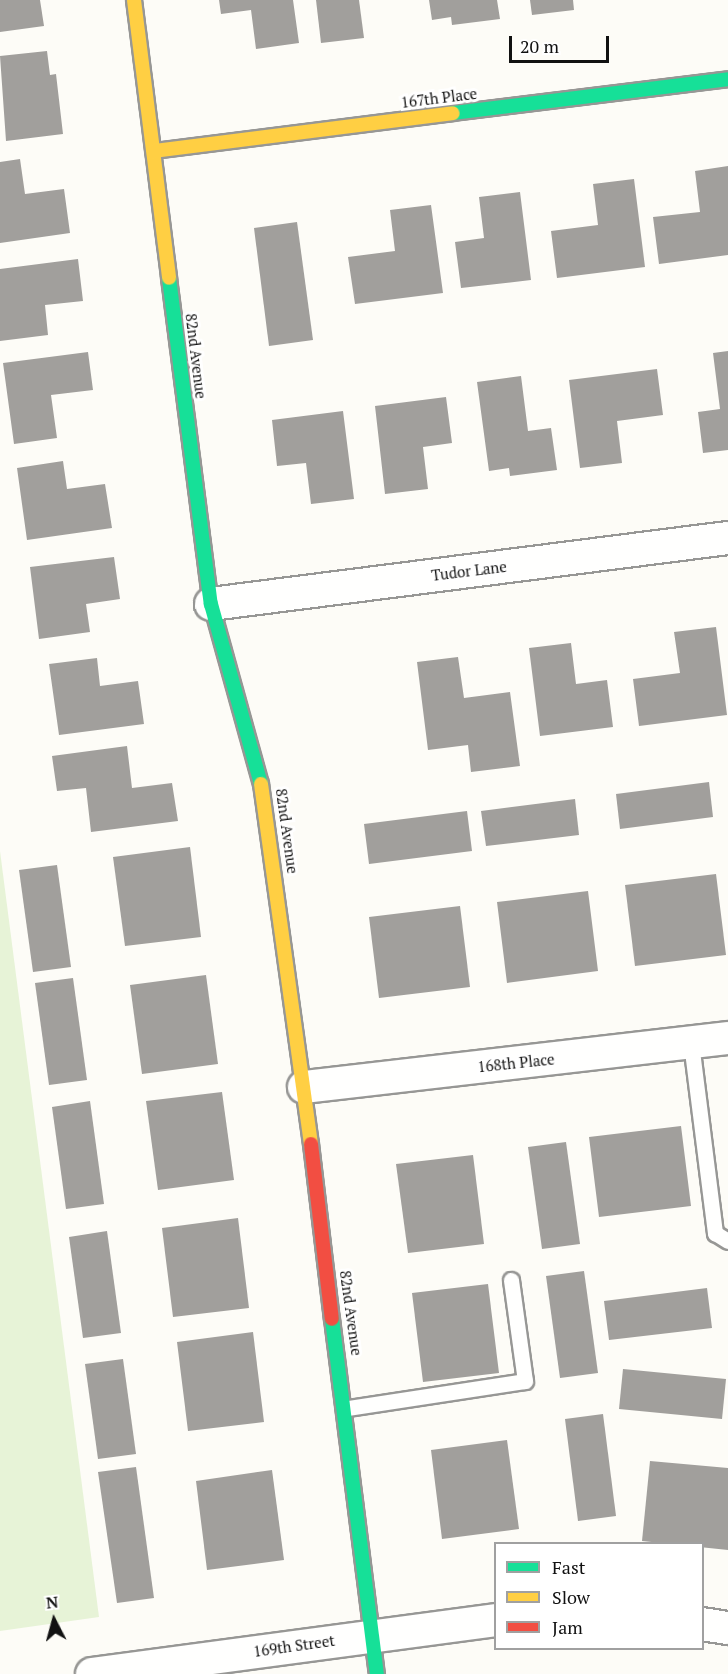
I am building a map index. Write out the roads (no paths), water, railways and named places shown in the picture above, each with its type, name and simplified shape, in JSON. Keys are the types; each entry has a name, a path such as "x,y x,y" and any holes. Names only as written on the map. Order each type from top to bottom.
{"street":[{"name":"82nd Avenue","path":"134,0 211,604 269,813 348,1408 377,1674"},
{"name":"167th Place","path":"154,151 728,79"},
{"name":"Tudor Lane","path":"211,604 728,538"},
{"name":"168th Place","path":"304,1087 728,1038"},
{"name":"169th Street","path":"92,1674 494,1620"},
{"path":"704,1624 728,1628"}],"lane":[{"path":"691,1043 715,1233 728,1241"},
{"path":"348,1408 525,1381 511,1280"}]}
